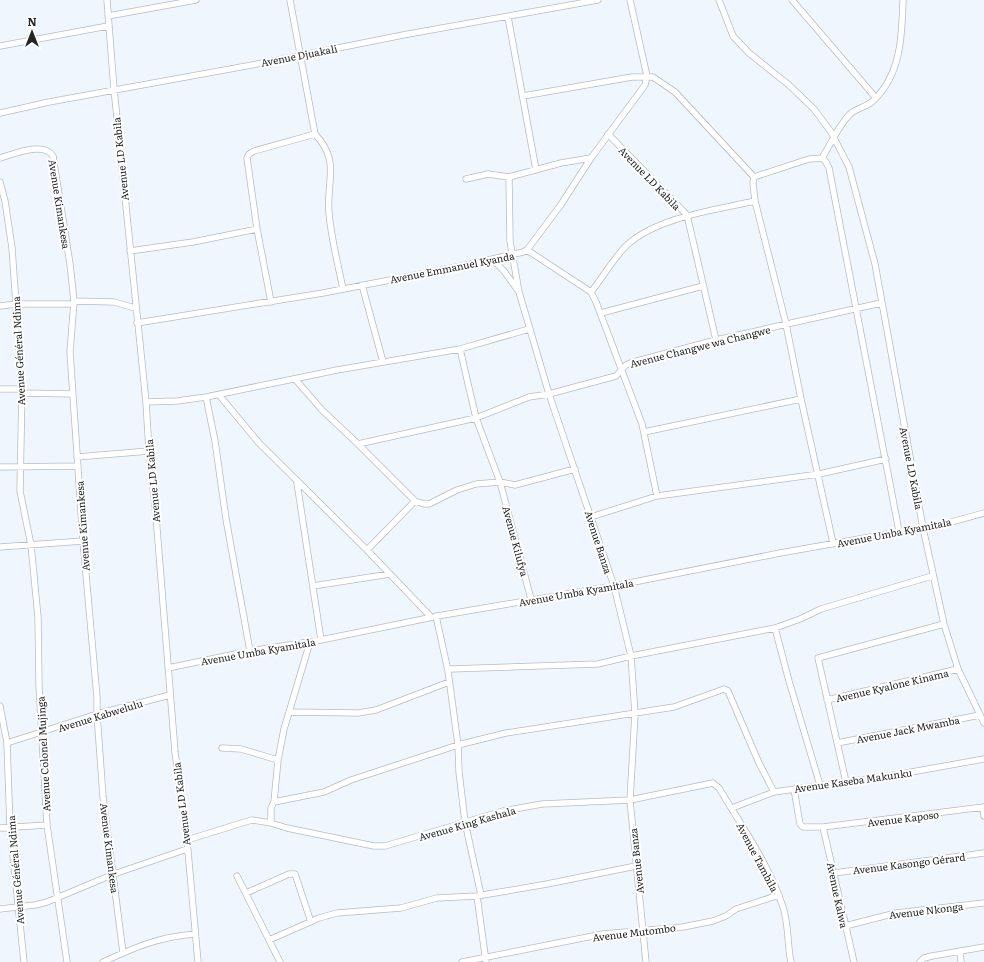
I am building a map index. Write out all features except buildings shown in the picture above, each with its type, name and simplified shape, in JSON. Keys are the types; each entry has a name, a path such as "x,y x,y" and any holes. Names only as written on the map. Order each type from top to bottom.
{"street":[{"name":"Avenue LD Kabila","path":"107,0 108,26 135,308 146,402 170,695 198,962"},
{"path":"108,16 196,0"},
{"path":"290,0 315,134 325,144 330,162 329,211 343,289"},
{"name":"Avenue Djuakali","path":"0,113 114,89 301,55 403,34 508,17 598,0"},
{"path":"630,0 647,76"},
{"name":"Avenue LD Kabila","path":"719,0 733,36 749,53 789,85 814,109 826,123 849,167 874,264 932,576 944,624 958,669 984,723"},
{"path":"792,0 876,98"},
{"path":"822,158 850,114 876,98 897,64 903,0"},
{"path":"508,17 536,170"},
{"path":"0,46 108,26"},
{"path":"523,96 632,77 647,76 660,80 675,92 754,177"},
{"name":"Avenue Emmanuel Kyanda","path":"137,323 343,289 493,260 527,250 560,206 608,134 645,85 647,76"},
{"path":"271,302 257,229 248,163 249,154 254,151 315,134"},
{"name":"Avenue LD Kabila","path":"608,134 687,215 716,340"},
{"name":"Avenue Kimankesa","path":"0,158 39,149 46,149 53,156 70,264 74,302 70,352 83,541 98,702 97,714 103,797 123,953"},
{"path":"466,179 488,174 509,177 561,163 591,158"},
{"path":"754,177 809,159 822,158"},
{"path":"822,158 829,168 899,531"},
{"name":"Avenue Banza","path":"509,177 509,227 519,292 549,394 614,586 631,656 635,714 630,800 646,962"},
{"path":"754,177 753,183 755,200 786,324 833,543"},
{"name":"Avenue Général Ndima","path":"0,182 5,201 12,248 22,391 22,466 20,491 31,545"},
{"path":"591,292 626,246 633,240 649,231 687,215 755,200"},
{"path":"130,251 193,242 257,229"},
{"path":"527,250 591,292 601,313 644,432 657,496"},
{"path":"493,260 519,292"},
{"path":"362,285 383,362"},
{"path":"601,313 703,286"},
{"path":"0,306 16,304 114,302 135,308"},
{"path":"857,308 881,303"},
{"name":"Avenue Changwe wa Changwe","path":"358,444 476,418 529,396 549,394 616,376 626,365 633,362 716,340 857,308"},
{"path":"146,402 177,402 206,398 295,379 460,348 529,328"},
{"name":"Avenue Kilufya","path":"460,348 476,418 500,482 531,600"},
{"path":"295,379 322,410 415,501 424,504 429,504 457,490 476,484 500,482 515,485 575,469"},
{"path":"0,389 73,394"},
{"path":"220,395 247,430 297,482 433,617 448,671 458,745 459,772 465,822 479,895 485,960"},
{"path":"206,398 215,441 227,526 250,652"},
{"path":"644,432 801,399"},
{"path":"77,457 149,451"},
{"path":"591,517 657,496 819,474 886,459"},
{"path":"0,467 78,466"},
{"path":"297,482 321,640"},
{"path":"367,550 415,501"},
{"name":"Avenue Umba Kyamitala","path":"168,668 321,640 433,617 614,586 833,543 923,528 984,513"},
{"path":"0,547 83,541"},
{"name":"Avenue Colonel Mujinga","path":"31,545 38,616 47,825 67,962"},
{"path":"313,586 390,574"},
{"path":"448,671 450,669 592,666 631,656 775,628 800,619 821,609 932,576"},
{"path":"846,782 817,661 819,657 944,624"},
{"path":"775,628 820,785"},
{"path":"271,823 270,815 274,802 278,760 289,712 310,642"},
{"name":"Avenue Kyalone Kinama","path":"827,700 958,669"},
{"path":"289,712 364,712 403,700 449,682"},
{"path":"274,802 324,792 351,780 458,745 506,733 674,707 726,689 774,792"},
{"name":"Avenue Kabwelulu","path":"7,743 42,733 97,714 170,695"},
{"name":"Avenue Général Ndima","path":"0,706 7,743 10,827 24,962"},
{"name":"Avenue Jack Mwamba","path":"837,743 980,715"},
{"path":"222,748 241,750 278,760"},
{"name":"Avenue Kaseba Makunku","path":"732,808 774,792 984,760"},
{"name":"Avenue King Kashala","path":"186,840 252,820 374,846 399,843 503,811 542,804 630,800 713,783"},
{"name":"Avenue Tambila","path":"713,783 719,788 732,808 763,861 779,895 786,916 791,962"},
{"name":"Avenue Kaposo","path":"794,789 801,826 823,827 983,807"},
{"path":"983,807 984,816"},
{"path":"0,828 47,825"},
{"name":"Avenue Kalwa","path":"823,827 854,962"},
{"path":"0,909 35,905 57,898 114,874 187,849"},
{"name":"Avenue Kasongo Gérard","path":"834,873 984,853"},
{"path":"269,940 311,922 337,913 401,908 441,898 479,895 547,884 636,866"},
{"path":"246,893 289,874 295,874 311,922"},
{"path":"237,876 280,962"},
{"name":"Avenue Mutombo","path":"462,962 485,960 603,934 683,927 713,921 726,916 736,909 779,895"},
{"name":"Avenue Nkonga","path":"845,926 896,912 984,903"},
{"path":"103,962 155,940 195,934"},
{"path":"920,962 924,958 984,947"},
{"path":"960,951 962,962"}]}
